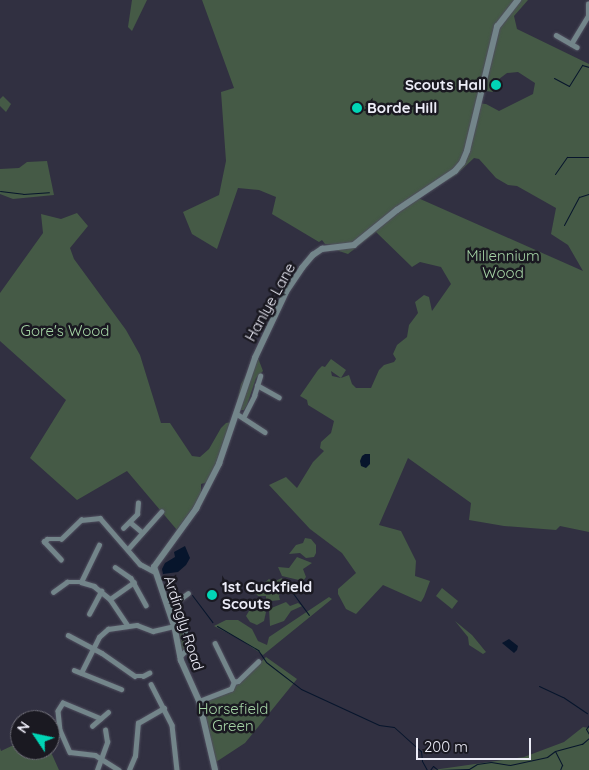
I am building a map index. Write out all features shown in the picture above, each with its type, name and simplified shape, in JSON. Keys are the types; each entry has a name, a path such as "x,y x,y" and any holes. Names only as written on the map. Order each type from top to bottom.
{"street":[{"name":"Hanlye Lane","path":"153,571 157,560 187,522 202,499 240,416 255,358 286,292 307,261 322,250 354,245 397,210 454,171 462,163 467,151 497,27 518,0"},
{"path":"571,44 589,16 587,2"},
{"path":"556,35 578,48"},
{"path":"260,376 258,385 240,416 265,432"},
{"path":"258,385 279,397"},
{"path":"123,528 137,514 138,503"},
{"path":"128,549 161,512"},
{"path":"61,560 44,542 49,538 63,538 77,523 86,518 100,518 140,564 153,571"},
{"path":"130,522 142,532"},
{"path":"81,582 99,544"},
{"path":"115,567 134,582 146,605"},
{"name":"Ardingly Road","path":"153,571 169,606 180,656 199,701 215,770"},
{"path":"53,592 67,582 81,582 101,590 110,599 128,626"},
{"path":"110,599 134,582"},
{"path":"89,614 101,590"},
{"path":"180,656 188,649 188,641 182,620 169,606 188,593"},
{"path":"82,673 105,631 137,625 150,631 174,626"},
{"path":"68,635 94,648 135,676 144,676 149,673"},
{"path":"215,643 234,682"},
{"path":"102,653 108,649"},
{"path":"199,701 231,689 234,682 238,681 258,662"},
{"path":"74,670 121,689"},
{"path":"151,684 172,725 177,770"},
{"path":"101,719 63,703 57,717 67,749 73,753 88,753 101,757 119,770"},
{"path":"129,770 135,756 138,724 164,708"},
{"path":"92,726 108,712"},
{"path":"97,770 106,742 105,730"}],"green space":[{"path":"132,0 147,0 132,31 128,27"},
{"name":"Millennium Wood","path":"202,0 528,0 514,16 517,29 589,64 589,532 560,526 556,530 504,526 469,520 471,503 408,458 379,525 401,531 416,561 415,576 430,581 424,597 421,602 383,585 356,614 346,609 338,594 338,589 356,573 342,553 310,529 269,485 286,477 297,488 313,462 324,451 320,448 321,442 331,433 334,421 308,405 307,400 300,396 318,370 322,366 325,367 331,359 346,370 341,378 349,375 352,384 356,388 371,388 379,370 396,359 393,354 397,345 407,337 409,325 418,313 415,302 424,295 429,297 432,311 451,284 441,267 420,262 412,267 376,232 348,254 336,250 332,245 325,244 322,240 319,242 272,214 276,197 259,190 238,188 217,249 192,234 183,212 219,195 226,161 221,92 234,88","holes":["518,72 535,83 533,94 499,111 486,104 476,103 479,90 493,92 491,88 493,78 499,79 507,73","474,158 479,159 496,178 508,185 517,186 556,208 551,234 568,245 583,271 418,198 456,175","331,371 341,378 332,376"]},
{"path":"3,96 11,104 6,112 0,106 0,99"},
{"path":"47,161 54,195 13,199 0,194 0,169 19,168 27,162"},
{"name":"Gore's Wood","path":"77,213 88,226 70,248 74,259 126,330 140,355 161,423 170,423 192,456 200,457 209,449 221,428 226,423 232,422 223,451 208,482 201,484 201,496 177,530 127,471 77,500 30,458 66,400 0,341 0,293 43,233 41,214 61,219"},
{"path":"256,358 258,358 263,371 256,378 247,405 244,410 240,410 236,406 241,384"},
{"path":"305,538 311,539 316,545 314,557 306,558 300,553 289,554 296,545 303,543"},
{"path":"297,557 312,563 303,569 306,577 303,581 282,576 278,567 289,568"},
{"path":"282,578 284,585 279,596 280,600 253,603 266,599 266,596 258,596 254,591 269,579 273,582"},
{"path":"442,588 458,601 452,609 436,596"},
{"path":"329,597 332,599 263,655 241,640 214,626 226,620 238,620 252,629 258,641 267,645 269,637"},
{"path":"286,602 290,606 298,603 302,606 291,611 284,621 270,626 269,609"},
{"path":"172,609 182,623 186,638 186,649 183,651 181,650 180,635 171,611"},
{"path":"262,610 266,612 264,621 257,625 250,622 246,616 249,611"},
{"path":"455,621 472,635 486,652 483,654 469,645 468,637"},
{"name":"Horsefield Green","path":"266,657 297,679 245,743 216,762 203,702 230,691"},
{"path":"583,727 589,728 589,770 433,770 524,757 564,742"},
{"path":"10,747 10,760 54,760 59,770 0,770 0,748 1,751"}],"water":[{"path":"365,454 370,454 370,464 366,468 361,466 360,461"},
{"path":"185,546 190,558 186,565 178,572 163,574 162,569 165,563 175,557 174,552"},
{"path":"509,639 518,646 514,653 502,643"}],"waterway":[{"path":"554,78 569,86 582,65 589,67"},
{"path":"555,174 567,157 589,157"},
{"path":"0,191 23,194 49,192"},
{"path":"564,225 579,197 589,194"},
{"path":"284,581 309,615"},
{"path":"192,595 212,622"},
{"path":"217,626 258,650 266,662 301,689 379,725 394,727 421,751 422,761 427,770"},
{"path":"539,686 563,697 587,713"},
{"path":"589,725 586,729 589,734"},
{"path":"430,770 433,766 438,770 469,769 477,764 491,762 510,765 547,757 555,751 582,744 589,738"},
{"path":"555,751 562,765 560,770"}],"place":[{"name":"Scouts Hall","path":"496,85"},
{"name":"Borde Hill","path":"357,108"},
{"name":"1st Cuckfield Scouts","path":"212,595"}]}
